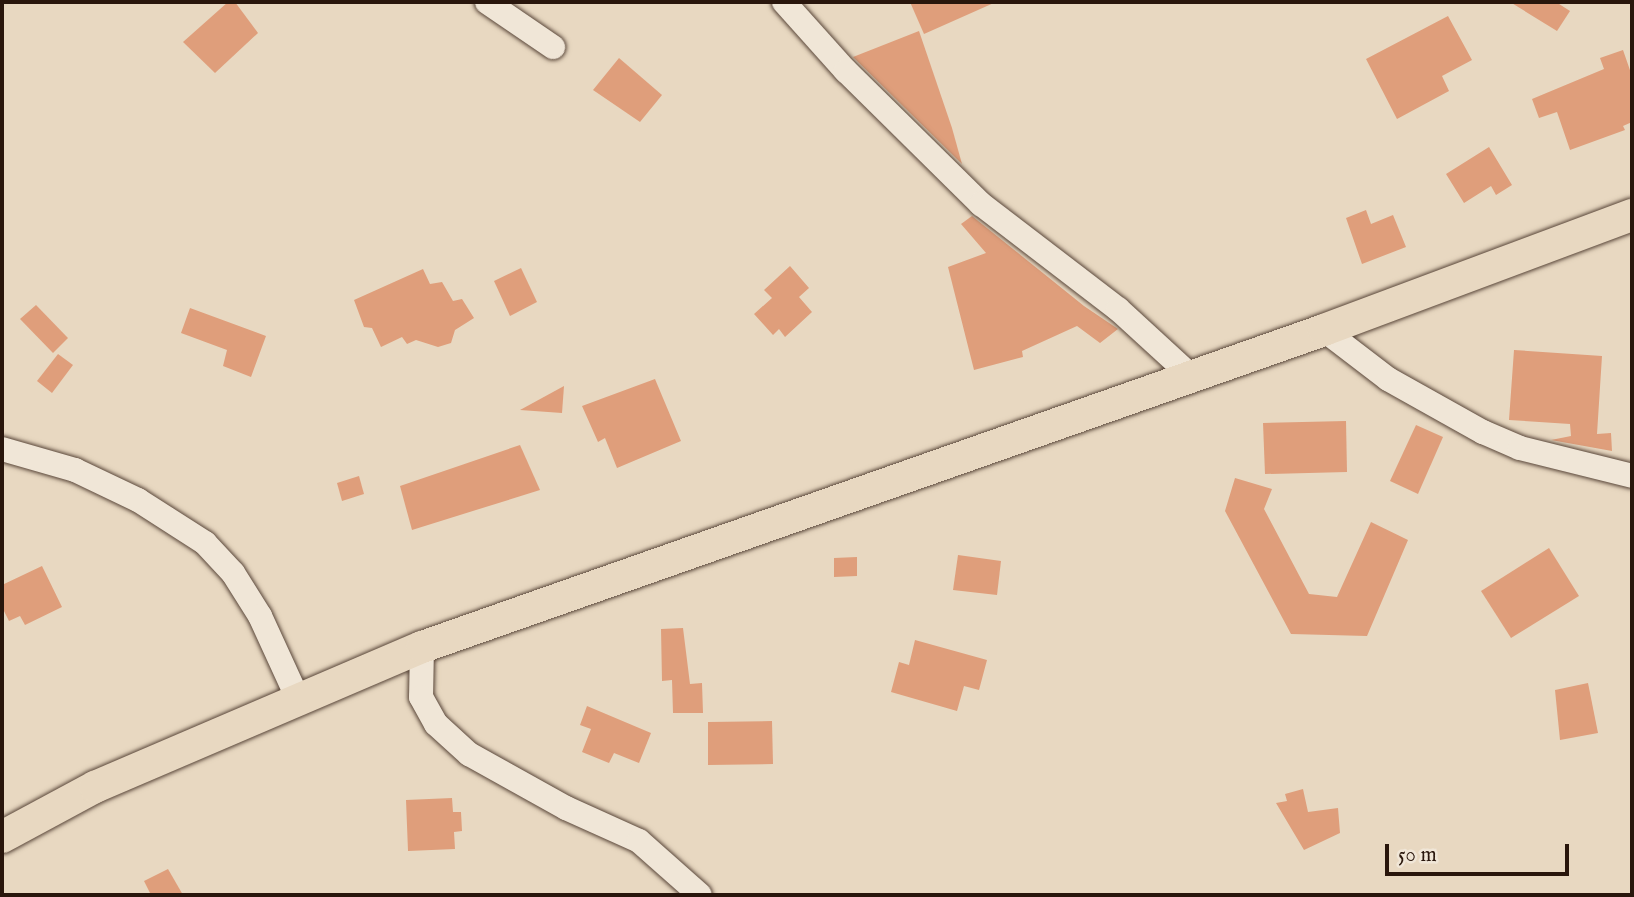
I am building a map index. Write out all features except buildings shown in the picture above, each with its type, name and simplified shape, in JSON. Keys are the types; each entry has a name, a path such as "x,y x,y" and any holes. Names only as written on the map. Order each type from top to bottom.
{"main road":[{"path":"2,837 95,787 422,647 1324,330 1632,215"}],"street":[{"path":"486,2 553,47"},
{"path":"784,2 846,71 981,204 1118,309 1191,376"},
{"path":"1324,330 1388,379 1482,432 1520,448 1632,476"},
{"path":"2,449 75,470 138,500 205,543 233,573 260,616 298,699"},
{"path":"422,647 421,697 436,724 469,754 566,808 639,841 699,895"}]}
